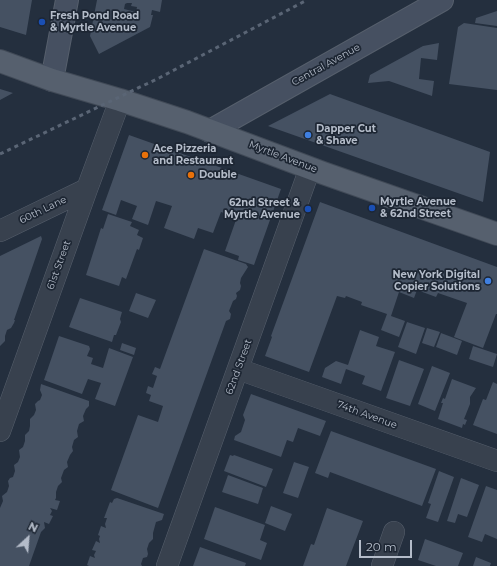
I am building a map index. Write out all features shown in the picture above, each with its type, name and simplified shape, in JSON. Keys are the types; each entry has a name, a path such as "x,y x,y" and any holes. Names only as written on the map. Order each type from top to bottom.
{"main road":[{"path":"52,80 67,0"},
{"name":"Central Avenue","path":"210,131 442,0"},
{"name":"Myrtle Avenue","path":"0,61 52,80 120,100 210,131 497,234"}],"street":[{"name":"61st Street","path":"0,431 120,100"},
{"name":"62nd Street","path":"167,566 310,168"},
{"name":"60th Lane","path":"0,231 87,189"},
{"name":"74th Avenue","path":"238,368 497,461"},
{"path":"382,566 394,532"}],"building":[{"path":"0,0 32,0 26,35 0,27"},
{"path":"97,0 162,0 160,12 152,10 151,15 153,15 150,27 99,54 90,36","holes":["132,3 131,6 137,7 136,12 124,9 125,4"]},
{"path":"497,11 497,26 475,23 476,18"},
{"path":"464,23 497,28 497,90 449,84 458,27"},
{"path":"439,43 437,60 421,58 419,79 434,81 432,96 389,81 368,83 370,75 423,46"},
{"path":"0,89 13,93 0,100"},
{"path":"330,94 490,152 483,202 268,126"},
{"path":"129,135 281,189 254,265 238,260 239,256 225,251 237,217 221,212 213,233 198,228 194,239 164,228 172,206 156,201 148,225 132,219 137,206 121,200 116,215 102,210"},
{"path":"320,202 497,267 497,314 483,348 454,337 467,303 438,293 436,297 417,290 414,298 399,292 391,316 405,321 399,337 381,330 387,314 361,305 362,302 346,296 345,298 337,296 309,372 265,356"},
{"path":"108,214 132,222 130,226 139,230 137,235 143,238 139,250 137,249 126,279 122,277 119,286 86,275 101,228 103,229"},
{"path":"41,236 42,239 14,323 11,328 7,330 5,341 0,346 0,256"},
{"path":"204,249 246,264 248,267 241,278 240,290 236,293 236,299 233,301 229,311 231,314 230,319 226,321 158,508 111,490 138,415 158,422 163,406 149,401 151,395 146,393 148,386 153,388 157,376 152,374 155,367 160,369"},
{"path":"136,293 156,300 148,318 129,311"},
{"path":"80,298 122,312 120,319 121,322 112,342 69,327"},
{"path":"407,322 425,328 416,354 398,347"},
{"path":"427,328 440,332 434,347 422,343"},
{"path":"360,330 379,337 376,346 395,352 381,391 362,384 365,376 346,369 341,384 322,377 325,368 336,361 348,365"},
{"path":"441,333 462,341 457,355 436,347"},
{"path":"59,336 89,346 90,349 87,356 93,358 91,364 103,368 109,348 133,357 115,406 95,399 101,383 88,379 82,394 44,380"},
{"path":"122,343 136,348 134,355 120,350"},
{"path":"473,346 497,354 493,367 469,359"},
{"path":"399,360 424,369 410,406 386,398"},
{"path":"432,366 450,373 435,411 418,404"},
{"path":"452,379 476,388 470,397 470,404 464,419 467,420 465,425 463,424 462,428 438,419 443,403 441,403 443,398 445,399"},
{"path":"493,382 497,384 497,434 473,425 483,399 486,400"},
{"path":"41,384 89,401 89,406 83,416 84,421 79,424 77,431 78,437 74,440 72,447 73,451 67,462 68,467 64,470 61,478 62,482 58,486 56,492 55,500 60,501 57,510 50,508 52,511 50,515 53,516 49,524 44,522 45,528 41,532 29,566 0,566 0,508 3,501 2,496 7,492 9,486 8,481 13,477 15,471 14,465 18,462 20,457 19,450 23,447 25,435 29,431 30,419 36,410 35,404 40,400 42,395 40,390"},
{"path":"251,394 326,421 320,436 298,428 293,442 287,440 281,457 234,440 235,436 241,432 245,420 243,415"},
{"path":"331,431 436,469 422,506 330,472 328,478 315,473"},
{"path":"230,455 234,455 273,469 266,487 224,471"},
{"path":"294,462 309,467 298,498 283,493"},
{"path":"439,471 454,477 438,522 426,518 431,504 428,503"},
{"path":"228,475 263,488 258,504 222,492"},
{"path":"461,478 479,485 467,517 458,514 455,523 447,521"},
{"path":"486,486 497,490 497,539 485,534 482,542 468,537"},
{"path":"117,498 164,514 162,520 156,522 153,539 149,543 147,549 147,557 143,558 141,564 142,566 89,566 87,565 90,556 95,558 94,555 96,551 92,550 96,541 100,543 100,536 98,535 101,526 106,528 105,524 107,518 104,518 110,502 112,503 114,499"},
{"path":"271,506 292,514 285,531 265,523"},
{"path":"215,507 265,525 260,540 267,543 261,560 204,539"},
{"path":"327,508 363,521 346,566 303,566 311,544 314,545"},
{"path":"425,539 463,553 458,566 436,566 418,560"},
{"path":"200,547 246,563 245,566 193,566"},
{"path":"476,557 491,563 490,566 473,566"}],"railway":[{"path":"0,154 159,78 307,0"}],"place":[{"name":"Fresh Pond Road & Myrtle Avenue","path":"42,22"},
{"name":"Dapper Cut & Shave","path":"308,135"},
{"name":"Ace Pizzeria and Restaurant","path":"145,155"},
{"name":"Double","path":"191,175"},
{"name":"Myrtle Avenue & 62nd Street","path":"372,208"},
{"name":"62nd Street & Myrtle Avenue","path":"308,209"},
{"name":"New York Digital Copier Solutions","path":"488,281"}]}
